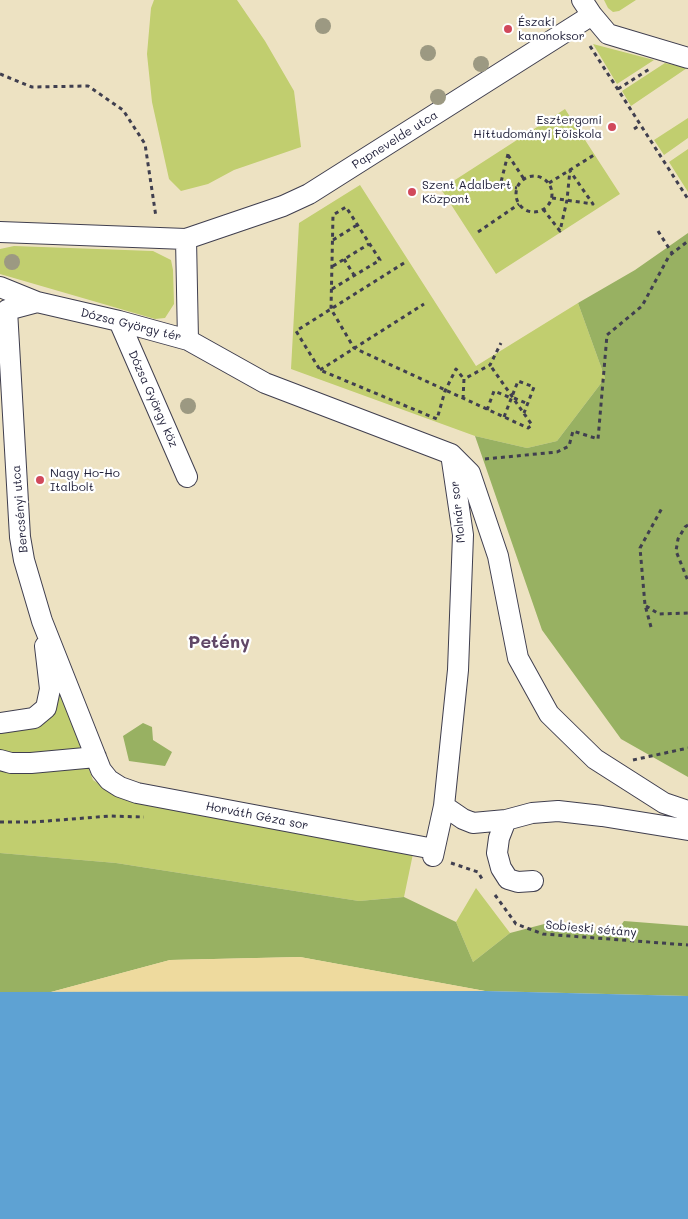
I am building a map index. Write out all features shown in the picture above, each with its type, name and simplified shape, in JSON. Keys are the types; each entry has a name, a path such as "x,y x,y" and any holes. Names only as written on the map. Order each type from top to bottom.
{"street":[{"path":"584,14 608,34 688,58"},
{"name":"Papnevelde utca","path":"186,238 282,206 309,194 584,14"},
{"path":"0,232 186,238"},
{"name":"Dózsa György tér","path":"0,287 36,302 119,321 188,340 186,238"},
{"name":"Bercsényi utca","path":"36,302 4,310 20,537 24,560 42,621 96,757"},
{"name":"Dózsa György köz","path":"119,321 187,477"},
{"path":"188,340 265,383 451,454 470,473 498,556 518,658 549,714 595,759 664,803 688,811"},
{"name":"Molnár sor","path":"434,853 444,806 458,670 463,535 451,454"},
{"path":"0,723 34,718 46,708 50,689 42,621"},
{"path":"0,760 31,763 96,757"},
{"name":"Horváth Géza sor","path":"96,757 101,770 109,780 120,787 136,793 434,853"},
{"path":"444,806 463,819 473,823 506,820 532,813 558,811 688,830"},
{"path":"506,820 496,853 501,868 508,879 518,882 533,882"}],"path":[{"path":"584,14 640,124 688,199"},
{"path":"0,74 32,87 88,86 123,110 144,144 159,238"},
{"path":"634,129 640,124"},
{"path":"517,188 500,186 508,154 524,179"},
{"path":"549,184 594,154"},
{"path":"552,198 593,204 570,170"},
{"path":"544,209 560,231 567,200 570,170"},
{"path":"533,176 542,178 549,184 552,190 552,198 544,209 535,212 526,210 519,204 516,196 517,188 524,179 533,176"},
{"path":"478,232 519,204"},
{"path":"332,289 380,260 346,207 333,216 331,309 354,348 528,428 532,424 490,365"},
{"path":"332,241 357,225"},
{"path":"658,231 672,253"},
{"path":"470,473 475,465 482,460 557,452 569,446 573,431 598,439 607,336 642,306 672,253 688,241"},
{"path":"332,266 369,244"},
{"path":"344,259 354,275"},
{"path":"404,263 296,331 320,370 437,419 445,391 456,369 464,379 463,399"},
{"path":"320,370 424,304"},
{"path":"464,379 490,365 501,343"},
{"path":"504,418 518,381 534,387 524,414"},
{"path":"486,410 494,391 528,404"},
{"path":"651,627 645,605 640,548 662,508"},
{"path":"688,525 678,539 676,551 688,580"},
{"path":"645,605 659,614 688,613"},
{"path":"629,761 688,748"},
{"path":"434,853 478,872 483,880"},
{"name":"Sobieski sétány","path":"494,894 516,924 543,934 688,945"}],"green space":[{"path":"154,0 237,0 265,41 294,91 301,147 234,170 208,184 181,191 169,179 152,102 147,54 151,8"},
{"path":"604,0 636,0 619,11 613,12 608,8"},
{"path":"593,44 654,60 617,84"},
{"path":"665,63 687,68 631,106 622,91"},
{"path":"565,109 620,194 496,274 441,189"},
{"path":"688,118 688,138 664,155 654,140"},
{"path":"688,149 688,192 669,162"},
{"path":"360,185 476,366 578,303 605,378 557,441 527,448 475,436 291,369 299,223"},
{"path":"688,233 688,777 621,739 542,630 475,436 527,448 557,441 605,378 578,303 635,270"},
{"path":"14,246 153,251 171,260 174,304 165,318 155,319 0,274 0,249"},
{"path":"54,677 93,780 116,795 414,849 404,897 359,901 116,863 0,853 0,731 29,728"},
{"path":"143,723 152,727 153,740 172,752 165,766 129,761 123,736"},
{"path":"0,853 116,863 359,901 404,897 456,922 473,962 510,933 548,923 615,934 624,921 688,926 688,996 485,991 300,957 170,960 51,992 0,992"},
{"path":"476,888 510,933 473,962 456,922"}],"sand":[{"path":"300,957 485,991 51,992 170,960"}],"water":[{"path":"485,991 688,996 688,1219 0,1219 0,992"}],"place":[{"name":"Északi kanonoksor","path":"508,29"},
{"name":"Esztergomi Hittudományi Főiskola","path":"612,127"},
{"name":"Szent Adalbert Központ","path":"412,192"},
{"name":"Nagy Ho-Ho Italbolt","path":"40,480"}],"district":[{"name":"Petény","path":"219,642"}]}
